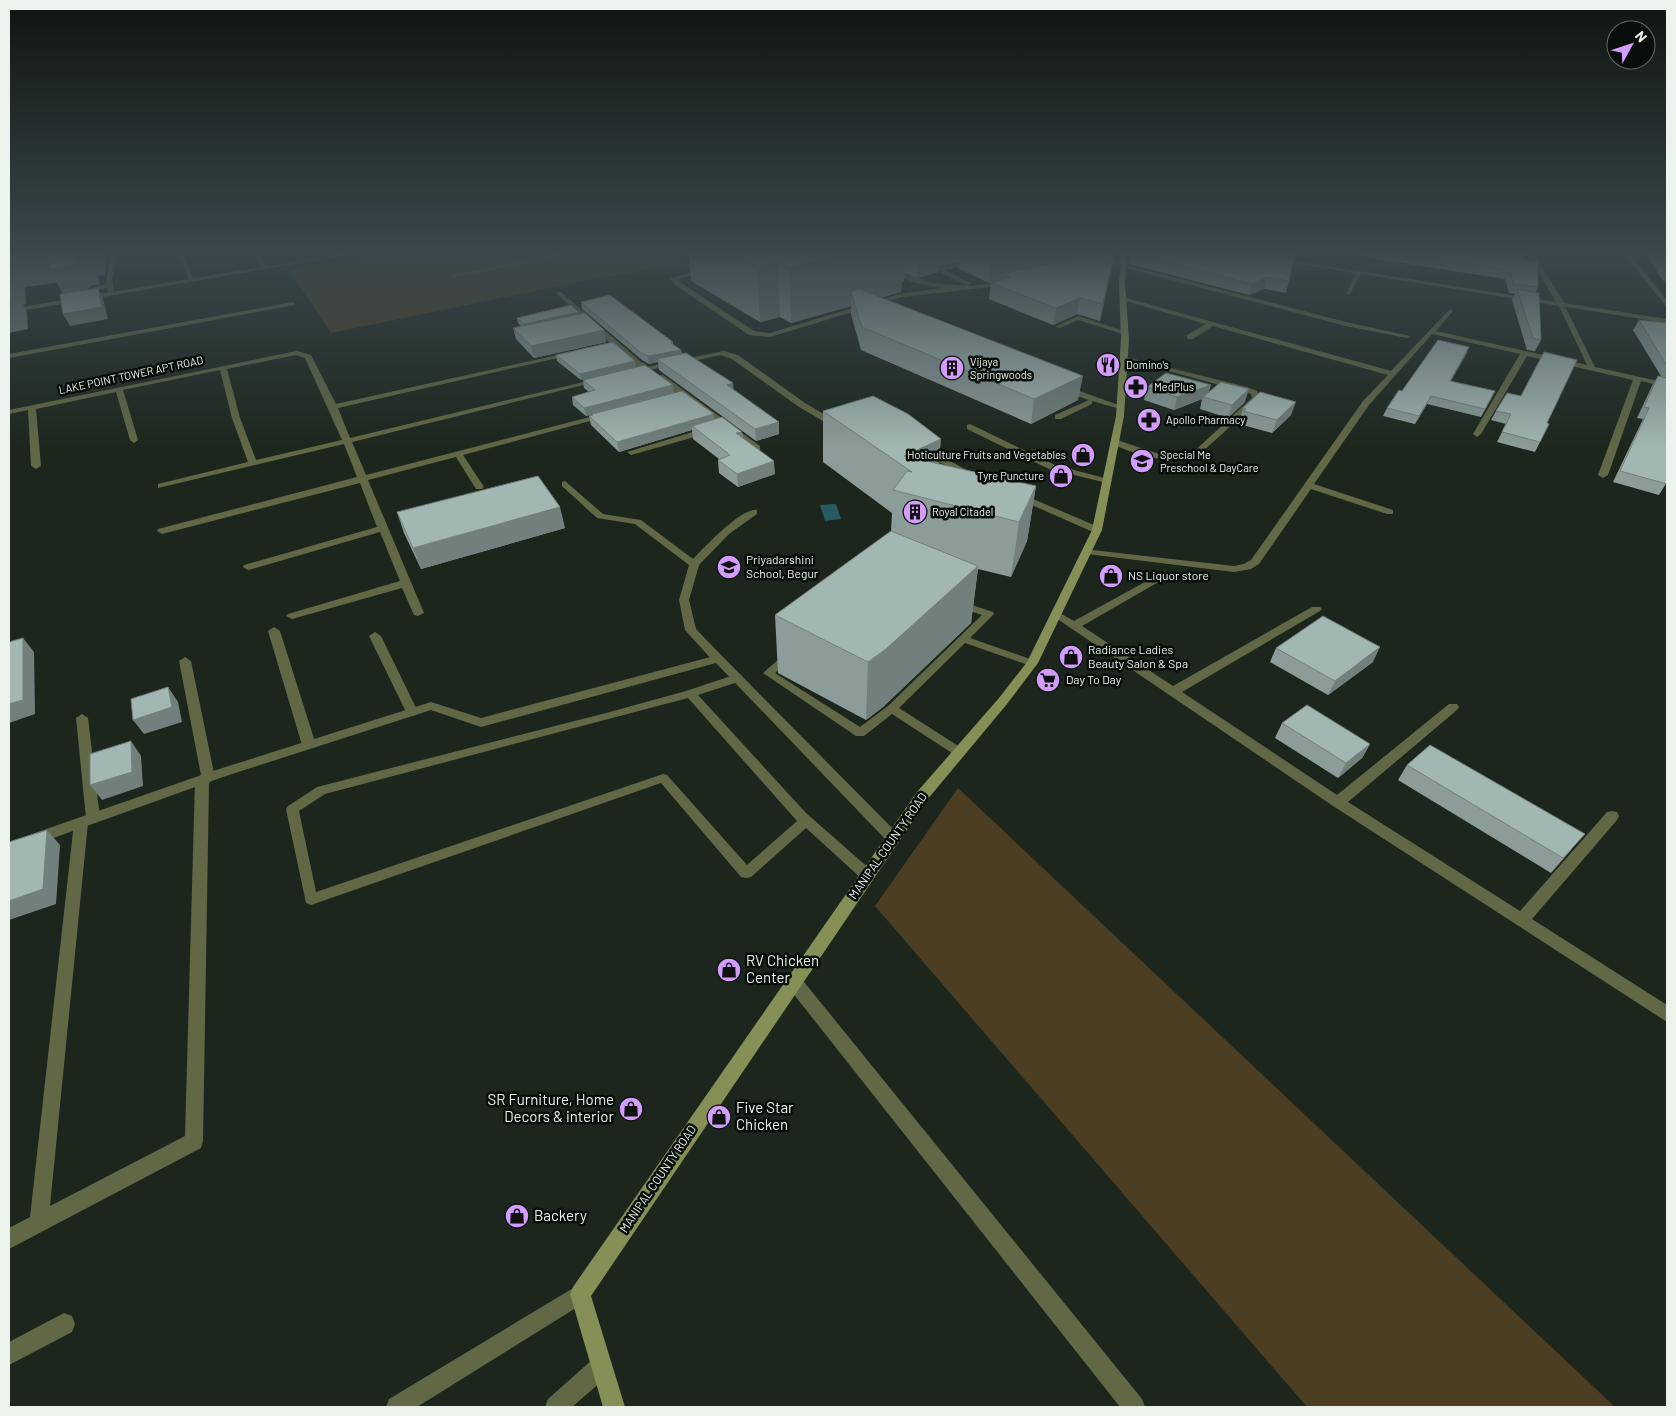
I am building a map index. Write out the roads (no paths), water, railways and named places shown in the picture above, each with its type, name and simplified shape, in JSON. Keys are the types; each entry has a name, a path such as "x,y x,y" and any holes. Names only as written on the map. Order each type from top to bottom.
{"main road":[{"name":"MANIPAL COUNTY ROAD","path":"580,1294 922,796 1032,663 1097,530 1120,409 1124,357 1124,318"},
{"path":"580,1294 614,1407"}],"street":[{"path":"9,356 217,318"},
{"path":"729,318 752,333 770,335 825,318"},
{"path":"1190,318 1394,374"},
{"path":"1087,551 1234,568 1248,567 1255,562 1366,403 1444,318"},
{"path":"1568,318 1592,368"},
{"path":"1649,318 1667,321"},
{"path":"580,322 589,320 638,364 648,368 680,396 757,448"},
{"path":"1190,337 1211,324"},
{"path":"1431,332 1667,385"},
{"path":"606,346 615,344"},
{"path":"418,613 333,407 580,352"},
{"name":"LAKE POINT TOWER APT ROAD","path":"9,412 297,353 308,357 333,407"},
{"path":"161,486 648,368 720,353 735,357 802,405 826,419 850,412"},
{"path":"1477,434 1524,354"},
{"path":"223,367 236,418 253,464"},
{"path":"1603,475 1638,378"},
{"path":"1061,387 1120,409"},
{"path":"119,390 134,440"},
{"path":"1079,395 1088,402 1120,409"},
{"path":"1058,416 1088,402"},
{"path":"32,407 36,466"},
{"path":"162,531 619,412"},
{"path":"631,452 725,425"},
{"path":"970,427 1052,467 1107,480"},
{"path":"916,445 949,466 975,477"},
{"path":"458,454 479,487"},
{"path":"565,484 600,516 638,522 694,564"},
{"path":"1308,485 1390,512"},
{"path":"1010,492 1097,530"},
{"path":"754,512 725,532 694,564 684,600 691,630 893,838"},
{"path":"248,567 384,528"},
{"path":"1073,626 1165,574"},
{"path":"292,616 406,583"},
{"path":"1173,692 1316,610"},
{"path":"1056,614 1338,802 1667,1014"},
{"path":"274,631 309,745"},
{"path":"375,636 412,712"},
{"path":"9,848 205,779 431,706 481,723 718,658"},
{"path":"9,1239 194,1140 205,779 185,660"},
{"path":"1338,802 1454,707"},
{"path":"39,1222 87,820 82,718"},
{"path":"1521,920 1612,816"},
{"path":"794,982 1134,1407"},
{"path":"397,1407 580,1294"},
{"path":"9,1354 64,1324"},
{"path":"556,1407 602,1366"}],"lane":[{"path":"1078,318 1125,333"},
{"path":"1058,327 1078,318"},
{"path":"1325,318 1408,336"},
{"path":"1114,442 1168,458 1182,460 1191,458 1256,398 1254,393 1244,389 1124,357"},
{"path":"798,649 768,672 860,733 892,709 989,614 953,601"},
{"path":"963,639 1032,663"},
{"path":"737,678 690,694 321,790 292,809 311,899 663,778 746,873 805,821 802,817"},
{"path":"690,694 802,817 867,875"},
{"path":"892,709 960,752"}],"water":[{"path":"836,504 841,519 825,521 820,505"}],"place":[{"name":"Domino's","path":"1108,365"},
{"name":"Vijaya Springwoods","path":"952,368"},
{"name":"MedPlus","path":"1136,387"},
{"name":"Apollo Pharmacy","path":"1149,420"},
{"name":"Hoticulture Fruits and Vegetables","path":"1083,455"},
{"name":"Special Me Preschool & DayCare","path":"1142,461"},
{"name":"Tyre Puncture","path":"1061,476"},
{"name":"Royal Citadel","path":"915,512"},
{"name":"Priyadarshini School, Begur","path":"729,567"},
{"name":"NS Liquor store","path":"1111,576"},
{"name":"Radiance Ladies Beauty Salon & Spa","path":"1071,657"},
{"name":"Day To Day","path":"1048,680"},
{"name":"RV Chicken Center","path":"729,970"},
{"name":"SR Furniture, Home Decors & interior","path":"631,1109"},
{"name":"Five Star Chicken","path":"719,1117"},
{"name":"Backery","path":"517,1216"}]}
